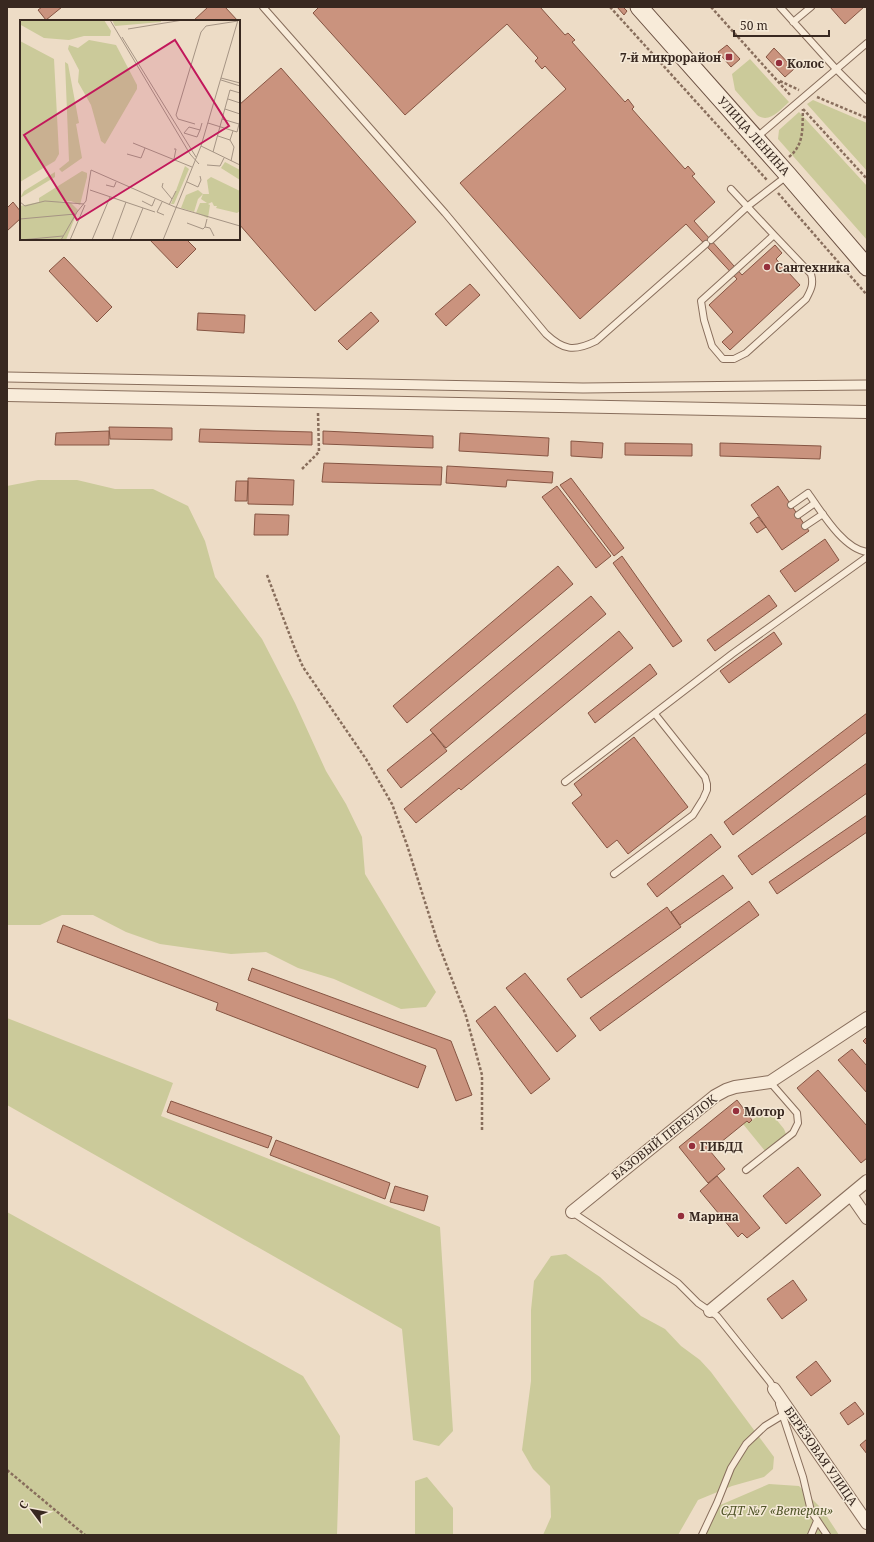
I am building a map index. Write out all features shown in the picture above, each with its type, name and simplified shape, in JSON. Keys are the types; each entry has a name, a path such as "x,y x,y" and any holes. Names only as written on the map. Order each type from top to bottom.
{"main road":[{"name":"УЛИЦА ЛЕНИНА","path":"639,7 756,138 867,267"}],"street":[{"path":"7,377 583,388 867,385"},
{"path":"7,395 867,412"},
{"name":"БАЗОВЫЙ ПЕРЕУЛОК","path":"572,1212 715,1096 735,1087 770,1082 867,1018"},
{"path":"710,1311 867,1181"},
{"path":"851,1195 867,1218"},
{"name":"БЕРЁЗОВАЯ УЛИЦА","path":"774,1389 867,1523"}],"lane":[{"path":"262,7 445,213 546,334 562,346 577,348 585,347 596,341 748,206 773,188 784,170"},
{"path":"780,7 836,69 867,100"},
{"path":"793,22 810,7"},
{"path":"756,138 867,44"},
{"path":"731,189 748,206 810,274 813,281 811,290 806,299 746,353 734,360 723,359 712,346 700,302 774,235"},
{"path":"791,505 808,493 833,527 850,544 867,552"},
{"path":"798,515 815,503"},
{"path":"806,526 823,514"},
{"path":"565,782 732,654 867,557"},
{"path":"614,874 692,815 704,799 707,790 705,777 655,714"},
{"path":"746,1170 793,1133 798,1123 797,1113 770,1082"},
{"path":"572,1212 678,1283 698,1303 717,1316 774,1389 803,1477 811,1510 827,1535"},
{"path":"702,1535 731,1468 746,1444 765,1426 783,1415"},
{"path":"811,1535 817,1521"}],"path":[{"path":"610,7 765,178 867,295"},
{"path":"711,7 867,179"},
{"path":"777,80 867,118"},
{"path":"765,178 784,170 799,148 803,109"},
{"path":"302,469 319,452 317,401"},
{"path":"267,575 303,666 366,759 392,804 407,845 437,940 466,1016 482,1075 482,1132"},
{"path":"7,1470 85,1535"}],"green space":[{"path":"750,59 789,102 770,117 766,118 757,115 735,90 732,74"},
{"path":"813,100 867,123 867,171 807,104"},
{"path":"799,112 867,186 867,240 778,139 779,130"},
{"path":"38,480 77,480 115,489 153,489 188,506 205,541 215,577 262,639 295,703 326,771 346,804 362,837 365,874 436,992 426,1007 401,1009 334,979 298,968 266,952 231,954 160,944 126,932 93,915 62,915 40,925 7,925 7,486"},
{"path":"7,1018 173,1083 161,1116 440,1227 453,1431 439,1446 413,1440 402,1329 7,1105"},
{"path":"767,1108 784,1129 786,1134 765,1151 743,1124 747,1121 749,1123"},
{"path":"7,1212 303,1376 340,1436 337,1535 7,1535"},
{"path":"566,1254 600,1277 641,1316 665,1329 681,1346 700,1360 711,1372 774,1457 773,1469 764,1477 732,1486 698,1500 678,1535 543,1535 551,1517 550,1486 533,1469 522,1450 531,1381 531,1310 534,1281 551,1256"},
{"path":"427,1477 453,1508 453,1535 415,1535 415,1481"},
{"name":"СДТ №7 «Ветеран»","path":"769,1484 799,1486 822,1509 839,1535 700,1535 718,1506"}],"building":[{"path":"42,7 62,7 46,20 38,10"},
{"path":"208,7 225,7 237,20 194,20"},
{"path":"319,7 540,7 565,35 568,33 575,40 572,42 625,102 628,99 634,107 632,109 685,169 688,166 695,174 692,176 715,202 694,221 742,275 775,245 782,253 776,259 800,285 730,350 722,342 733,332 709,305 737,279 686,224 580,319 460,183 566,89 545,66 542,69 535,61 538,58 507,24 405,115 313,13"},
{"path":"617,7 623,7 627,11 624,15"},
{"path":"830,7 864,7 845,24"},
{"path":"727,45 740,59 731,67 718,52"},
{"path":"774,48 794,69 785,77 766,57"},
{"path":"281,68 416,222 315,311 240,225 240,104"},
{"path":"13,202 20,211 20,219 7,231 7,208"},
{"path":"150,240 187,240 196,249 177,268"},
{"path":"64,257 112,307 97,322 49,271"},
{"path":"470,284 480,295 446,326 435,314"},
{"path":"371,312 379,321 347,350 338,341"},
{"path":"198,313 245,315 244,333 197,330"},
{"path":"109,427 172,428 172,440 110,439"},
{"path":"200,429 312,432 312,445 199,442"},
{"path":"109,431 109,445 55,445 56,433"},
{"path":"323,431 433,436 433,448 323,444"},
{"path":"460,433 549,438 548,456 459,451"},
{"path":"571,441 603,443 602,458 571,456"},
{"path":"625,443 692,444 692,456 625,455"},
{"path":"720,443 821,446 820,459 720,456"},
{"path":"324,463 442,467 441,485 322,482"},
{"path":"447,466 553,472 552,483 507,480 506,487 446,483"},
{"path":"248,478 294,480 293,505 248,504"},
{"path":"571,478 624,548 614,556 560,485"},
{"path":"236,481 248,481 247,501 235,501"},
{"path":"557,486 611,556 596,568 542,497"},
{"path":"778,486 809,531 782,550 751,505"},
{"path":"255,514 289,515 288,535 254,535"},
{"path":"758,517 766,527 757,533 750,523"},
{"path":"825,539 839,560 795,592 780,571"},
{"path":"622,556 682,641 673,647 613,563"},
{"path":"558,566 573,584 407,723 393,706"},
{"path":"769,595 777,606 715,651 707,640"},
{"path":"591,596 606,614 446,748 430,730"},
{"path":"619,631 633,648 461,790 459,788 416,823 404,809"},
{"path":"774,632 782,644 729,683 720,671"},
{"path":"650,664 657,674 595,723 588,713"},
{"path":"867,713 867,732 733,835 724,822"},
{"path":"433,733 447,751 401,788 387,770"},
{"path":"634,737 688,807 628,854 617,840 607,848 572,803 582,795 574,784"},
{"path":"867,763 867,793 752,875 738,856"},
{"path":"867,815 867,832 777,894 769,882"},
{"path":"711,834 721,847 657,897 647,884"},
{"path":"723,875 733,888 680,925 671,912"},
{"path":"749,901 759,915 600,1031 590,1018"},
{"path":"667,907 681,927 581,998 567,979"},
{"path":"63,925 426,1066 418,1088 216,1010 218,1003 57,942"},
{"path":"252,968 451,1041 472,1095 456,1101 436,1049 248,980"},
{"path":"525,973 576,1036 557,1052 506,988"},
{"path":"495,1006 550,1079 531,1094 476,1021"},
{"path":"867,1037 867,1045 863,1041"},
{"path":"852,1049 867,1066 867,1093 838,1060"},
{"path":"818,1070 867,1126 867,1158 861,1163 797,1088"},
{"path":"737,1100 752,1120 749,1123 747,1121 710,1151 725,1169 708,1183 679,1147"},
{"path":"171,1101 272,1137 268,1148 167,1112"},
{"path":"276,1140 390,1183 385,1199 270,1155"},
{"path":"798,1167 821,1195 786,1224 763,1196"},
{"path":"717,1176 760,1228 747,1238 742,1233 738,1237 700,1191"},
{"path":"395,1186 428,1196 424,1211 390,1202"},
{"path":"793,1280 807,1300 782,1319 767,1299"},
{"path":"816,1361 831,1381 811,1396 796,1377"},
{"path":"855,1402 864,1414 848,1425 840,1413"},
{"path":"867,1439 867,1454 860,1445"}],"place":[{"name":"7-й микрорайон","path":"729,57"},
{"name":"Колос","path":"779,63"},
{"name":"Сантехника","path":"767,267"},
{"name":"Мотор","path":"736,1111"},
{"name":"ГИБДД","path":"692,1146"},
{"name":"Марина","path":"681,1216"}]}
